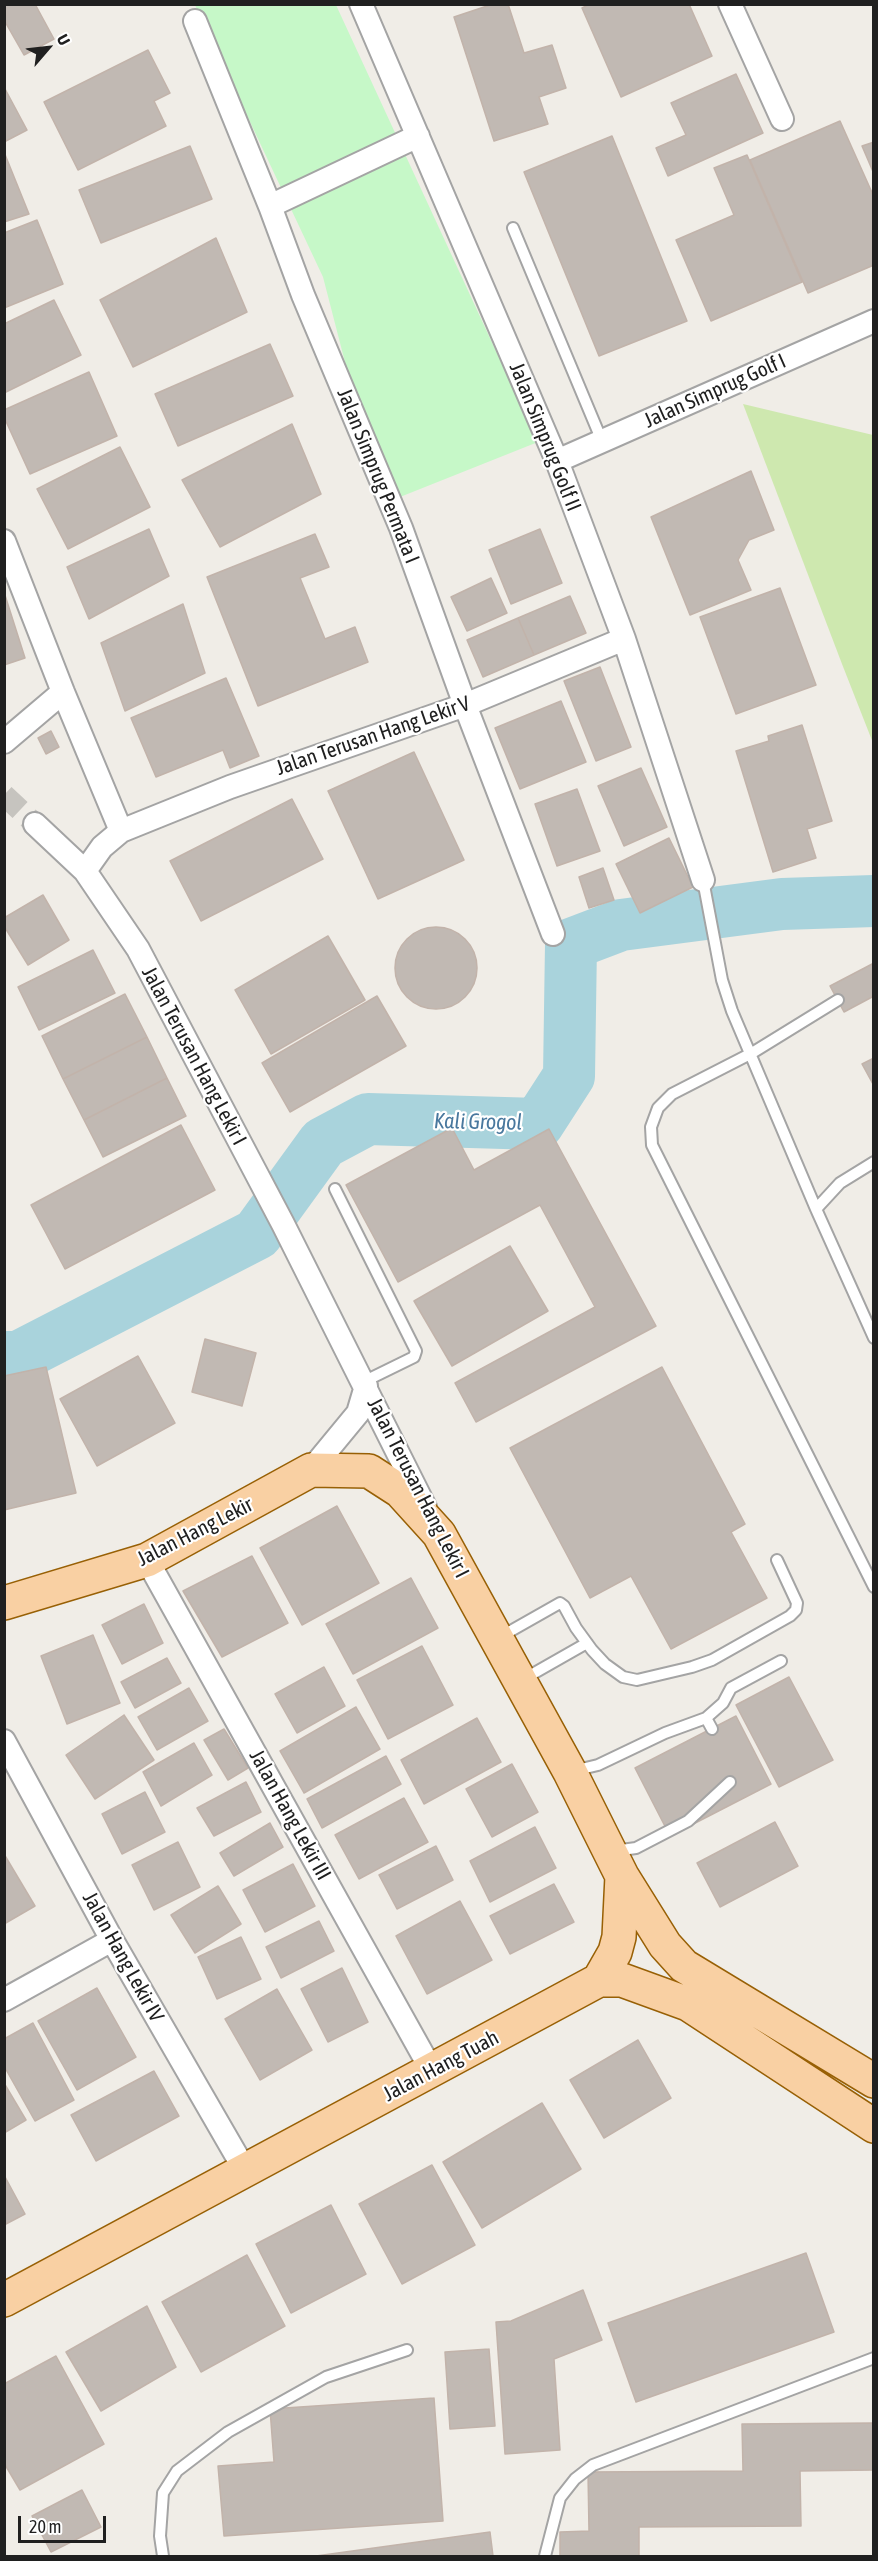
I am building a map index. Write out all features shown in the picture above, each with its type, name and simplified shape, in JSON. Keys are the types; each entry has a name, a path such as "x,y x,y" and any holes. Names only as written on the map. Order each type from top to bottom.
{"main road":[{"name":"Jalan Hang Lekir","path":"4,1603 147,1560 311,1470 369,1471 400,1491 439,1534"},
{"name":"Jalan Terusan Hang Lekir I","path":"439,1534 570,1772 616,1864 665,1945 684,1966 873,2080"},
{"path":"598,1980 615,1952 619,1938 616,1864"},
{"name":"Jalan Hang Tuah","path":"4,2300 246,2172 598,1980"},
{"path":"598,1980 622,1980 688,2004 873,2126"}],"street":[{"name":"Jalan Simprug Golf II","path":"361,4 557,461 624,639 703,880"},
{"path":"730,4 782,119"},
{"name":"Jalan Simprug Permata I","path":"195,21 270,206 303,295 401,528 465,705 553,934"},
{"path":"270,206 418,136"},
{"name":"Jalan Simprug Golf I","path":"557,461 873,321"},
{"path":"4,541 121,831"},
{"name":"Jalan Terusan Hang Lekir V","path":"84,871 102,847 121,831 230,787 465,705 624,639"},
{"path":"4,742 63,692"},
{"name":"Jalan Terusan Hang Lekir I","path":"35,824 84,871 138,949 283,1224 439,1534"},
{"name":"Jalan Hang Lekir","path":"311,1470 358,1413 364,1384"},
{"name":"Jalan Hang Lekir III","path":"147,1560 432,2071"},
{"name":"Jalan Hang Lekir IV","path":"4,1741 112,1940 246,2172"},
{"path":"4,2000 112,1940"}],"lane":[{"path":"513,228 602,441"},
{"path":"703,880 714,942 732,1011 873,1338"},
{"path":"838,1000 752,1053 672,1094 658,1108 651,1127 652,1145 873,1587"},
{"path":"816,1209 840,1183 873,1162"},
{"path":"335,1189 416,1351 414,1357 364,1384"},
{"path":"498,1638 560,1604 564,1606 587,1643 605,1664 623,1677 637,1680 692,1667 712,1660 790,1616 796,1610 797,1603 777,1560"},
{"path":"520,1681 587,1643"},
{"path":"570,1772 598,1765 665,1733 706,1718 723,1703 730,1688 781,1661"},
{"path":"706,1718 712,1729"},
{"path":"616,1864 636,1848 688,1821 730,1782"},
{"path":"163,2556 160,2536 163,2493 177,2471 228,2432 326,2377 407,2349"},
{"path":"545,2556 560,2498 575,2479 593,2465 873,2358"}],"green space":[{"path":"195,5 336,5 538,442 400,497 346,366 323,277"},
{"path":"743,404 873,435 873,743 842,664"}],"building":[{"path":"4,4 35,4 54,39 24,55 4,20"},
{"path":"493,4 508,4 524,53 552,45 566,88 539,97 548,124 494,141 454,17"},
{"path":"590,4 689,4 712,56 621,97 582,8"},
{"path":"148,50 170,93 154,101 166,126 78,170 44,102"},
{"path":"736,74 763,133 668,176 656,148 686,135 671,103"},
{"path":"4,87 27,130 4,142"},
{"path":"840,121 874,197 874,265 808,293 750,160"},
{"path":"612,136 687,321 599,356 524,172"},
{"path":"874,142 874,174 862,146"},
{"path":"190,146 212,199 101,243 79,190"},
{"path":"4,152 29,214 4,222"},
{"path":"747,155 802,282 711,321 676,240 734,215 714,168"},
{"path":"37,220 63,284 4,308 4,233"},
{"path":"216,238 247,312 133,367 100,300"},
{"path":"54,300 81,355 4,393 4,324"},
{"path":"270,344 293,396 178,446 155,394"},
{"path":"89,372 117,436 30,474 4,417 4,410"},
{"path":"292,424 321,494 220,547 182,480"},
{"path":"120,447 150,507 68,549 37,489"},
{"path":"751,471 774,530 749,540 738,560 751,590 690,615 651,517"},
{"path":"149,529 169,576 89,619 67,567"},
{"path":"540,529 562,583 511,604 489,550"},
{"path":"315,534 329,567 300,578 325,639 355,627 368,662 258,706 207,577"},
{"path":"491,578 507,613 467,631 451,597"},
{"path":"780,588 816,685 736,714 700,617"},
{"path":"4,592 25,658 4,665"},
{"path":"570,596 586,633 534,655 518,618"},
{"path":"183,604 205,673 125,711 101,643"},
{"path":"518,618 534,655 483,677 467,640"},
{"path":"600,667 631,747 596,761 564,681"},
{"path":"226,678 259,756 230,768 223,750 156,777 131,718"},
{"path":"561,701 586,762 520,789 495,728"},
{"path":"802,725 832,821 807,829 816,858 773,872 736,751 769,741 768,736"},
{"path":"51,731 59,747 46,754 38,738"},
{"path":"414,752 464,860 378,899 328,791"},
{"path":"641,768 667,827 624,846 598,786"},
{"path":"577,789 600,851 557,866 535,804"},
{"path":"292,799 323,859 201,921 170,861"},
{"path":"669,838 693,887 640,913 616,864"},
{"path":"603,868 614,900 589,908 579,877"},
{"path":"43,895 69,940 28,965 4,926 4,918"},
{"path":"436,927 452,930 465,939 474,952 477,968 474,984 465,997 452,1006 436,1009 420,1006 407,997 398,984 395,968 398,952 407,939 420,930"},
{"path":"328,936 365,1000 271,1054 235,990"},
{"path":"93,950 115,993 39,1030 18,987"},
{"path":"874,963 874,996 844,1012 830,986"},
{"path":"125,994 147,1037 63,1079 42,1036"},
{"path":"377,996 406,1046 290,1112 262,1063"},
{"path":"147,1037 167,1078 84,1120 63,1079"},
{"path":"874,1058 874,1086 862,1064"},
{"path":"167,1078 186,1116 103,1157 84,1120"},
{"path":"181,1125 215,1190 65,1269 31,1205"},
{"path":"452,1128 474,1170 549,1129 656,1326 476,1422 455,1383 595,1307 540,1205 398,1282 346,1185"},
{"path":"510,1246 548,1311 452,1366 414,1301"},
{"path":"205,1339 256,1353 242,1406 192,1392"},
{"path":"138,1356 175,1423 97,1466 60,1399"},
{"path":"46,1367 76,1493 4,1510 4,1376"},
{"path":"662,1367 745,1524 731,1532 767,1598 671,1649 631,1576 590,1598 510,1448"},
{"path":"337,1506 379,1583 302,1625 260,1548"},
{"path":"252,1556 288,1623 222,1657 183,1591"},
{"path":"411,1578 438,1628 353,1674 326,1624"},
{"path":"144,1604 163,1643 122,1664 102,1625"},
{"path":"93,1635 120,1703 67,1724 41,1656"},
{"path":"422,1646 453,1705 388,1739 357,1680"},
{"path":"167,1658 181,1683 135,1708 121,1682"},
{"path":"324,1667 345,1706 297,1733 275,1694"},
{"path":"789,1677 833,1760 779,1787 736,1705"},
{"path":"189,1688 208,1721 157,1750 138,1717"},
{"path":"356,1707 380,1749 304,1793 280,1751"},
{"path":"124,1715 154,1760 95,1799 66,1755"},
{"path":"736,1716 771,1784 670,1836 635,1768"},
{"path":"477,1718 501,1762 424,1804 401,1760"},
{"path":"224,1729 248,1768 228,1780 204,1740"},
{"path":"194,1743 212,1775 161,1806 143,1772"},
{"path":"386,1756 401,1784 322,1828 307,1799"},
{"path":"512,1764 538,1812 492,1837 466,1789"},
{"path":"246,1782 261,1812 214,1836 197,1808"},
{"path":"145,1792 165,1832 122,1854 102,1814"},
{"path":"404,1798 428,1842 359,1879 335,1835"},
{"path":"775,1822 798,1866 720,1907 697,1863"},
{"path":"270,1823 283,1847 234,1876 220,1853"},
{"path":"535,1827 556,1868 490,1902 470,1861"},
{"path":"178,1842 200,1887 154,1910 132,1865"},
{"path":"436,1846 453,1880 397,1909 379,1875"},
{"path":"4,1854 35,1906 4,1924"},
{"path":"293,1864 315,1906 265,1932 243,1890"},
{"path":"554,1884 574,1922 510,1954 490,1916"},
{"path":"218,1886 241,1924 195,1953 171,1915"},
{"path":"460,1901 492,1960 427,1994 396,1936"},
{"path":"319,1921 334,1951 281,1978 266,1947"},
{"path":"241,1937 261,1979 217,1999 198,1957"},
{"path":"342,1968 368,2022 328,2042 301,1989"},
{"path":"97,1988 136,2057 77,2090 38,2021"},
{"path":"277,1989 312,2050 260,2080 225,2019"},
{"path":"33,2023 74,2100 35,2121 4,2066 4,2039"},
{"path":"638,2040 671,2098 604,2138 570,2080"},
{"path":"154,2071 179,2116 96,2161 71,2115"},
{"path":"4,2083 26,2120 4,2133"},
{"path":"542,2103 581,2169 482,2228 443,2162"},
{"path":"432,2165 475,2245 402,2284 359,2204"},
{"path":"4,2175 25,2214 4,2225"},
{"path":"331,2205 366,2274 291,2313 256,2244"},
{"path":"806,2253 834,2332 636,2402 608,2323"},
{"path":"247,2255 285,2326 201,2372 162,2302"},
{"path":"583,2290 602,2340 554,2359 560,2450 505,2454 496,2322 511,2321"},
{"path":"147,2306 176,2367 101,2411 66,2352"},
{"path":"489,2349 495,2426 450,2429 445,2352"},
{"path":"56,2356 104,2444 20,2490 4,2463 4,2384"},
{"path":"434,2398 443,2521 224,2536 218,2466 274,2462 270,2409"},
{"path":"874,2423 874,2470 800,2471 801,2526 639,2527 639,2556 560,2556 560,2532 589,2531 588,2472 743,2471 742,2424"},
{"path":"82,2490 101,2527 51,2552 32,2516"},
{"path":"490,2532 493,2556 316,2556"}],"waterway":[{"name":"Kali Grogol","path":"4,1357 18,1357 257,1234 323,1143 368,1119 538,1124 569,1076 571,944 621,925 782,904 874,901"}],"tunnel":[{"path":"4,795 35,824"}]}
